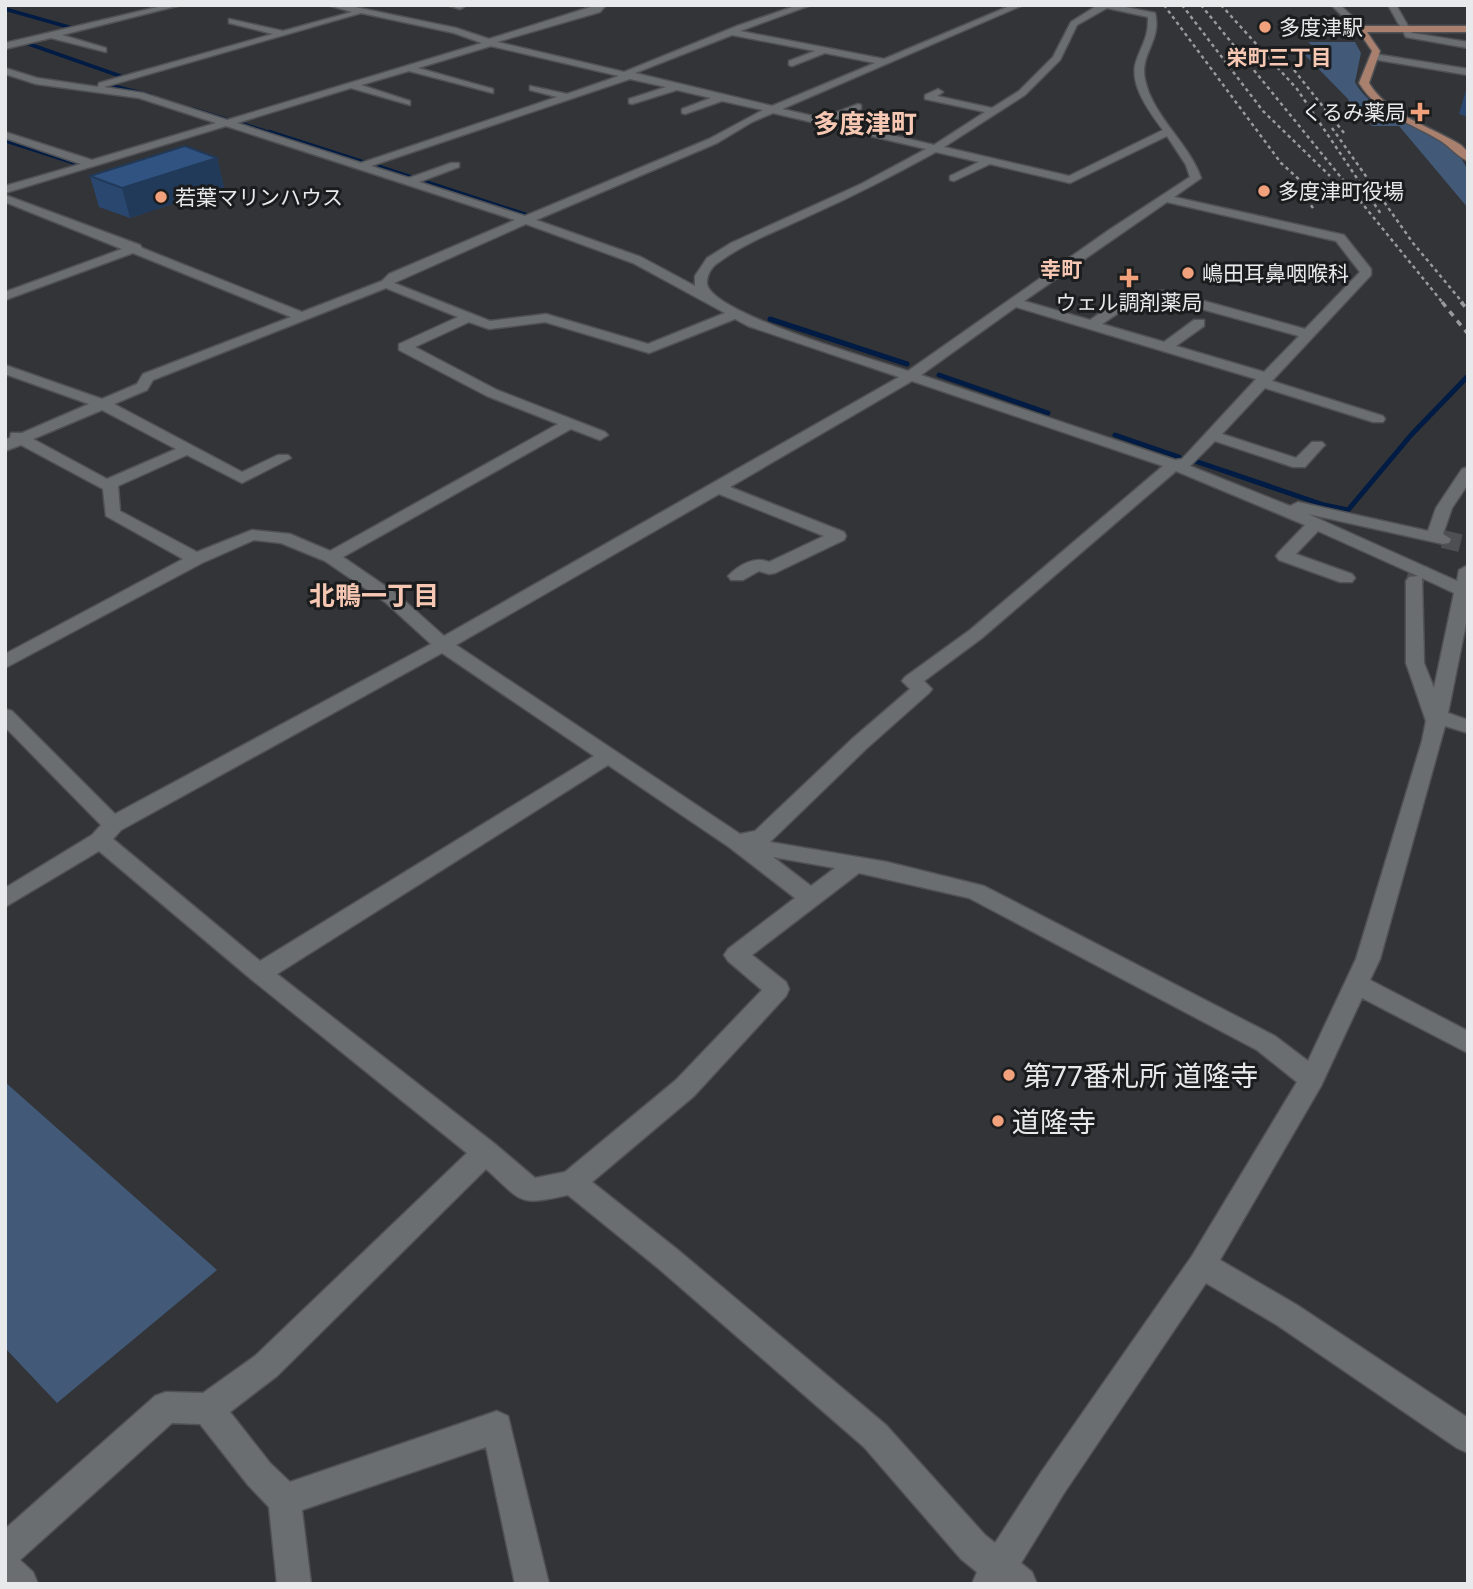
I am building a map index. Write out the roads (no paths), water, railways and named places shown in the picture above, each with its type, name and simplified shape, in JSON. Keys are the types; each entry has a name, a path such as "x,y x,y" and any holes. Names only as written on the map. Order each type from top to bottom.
{"main road":[{"path":"1361,29 1468,29"},
{"path":"1361,29 1375,53 1364,83 1372,97 1448,140 1468,158"}],"street":[{"path":"5,46 177,5"},
{"path":"332,5 456,31 491,43 1070,180 1167,132"},
{"path":"92,87 383,5"},
{"path":"5,190 353,86 491,43 493,40 597,10 602,5"},
{"path":"362,166 630,74 807,5"},
{"path":"985,5 1008,9"},
{"path":"5,446 142,387 148,377 386,285 393,277 713,141 727,131 773,109 1019,5"},
{"path":"5,899 106,833 443,645 910,376 1163,198 1196,178 1194,169 1167,132 1143,85 1139,66 1153,34 1152,15 1105,5 1074,24 1057,58 1039,78 993,111 937,147 864,186 735,246 711,261 701,278 701,286 708,298"},
{"path":"1335,5 1361,29"},
{"path":"1392,5 1409,35 1468,45"},
{"path":"232,21 282,34"},
{"path":"21,31 103,50"},
{"path":"732,32 885,62"},
{"path":"879,49 904,54"},
{"path":"792,63 825,50"},
{"path":"1375,53 1430,58"},
{"path":"1375,53 1468,72"},
{"path":"133,68 145,73"},
{"path":"409,68 490,91"},
{"path":"5,71 36,81 140,95 413,181 526,220 637,260 735,314 1174,465 1272,504 1464,595 1436,719 1368,959 1312,1079 1202,1265 1053,1482 1003,1578 875,1436 668,1259 572,1182"},
{"path":"466,84 479,80"},
{"path":"15,85 36,81"},
{"path":"353,86 407,103"},
{"path":"632,101 678,86"},
{"path":"533,88 565,96"},
{"path":"939,92 928,97 993,111"},
{"path":"685,111 723,97"},
{"path":"824,121 858,107"},
{"path":"5,135 92,164"},
{"path":"954,178 990,160"},
{"path":"413,181 455,165"},
{"path":"5,198 136,248 303,317"},
{"path":"737,842 762,837 859,744 922,689 912,681 975,634 1174,465 1187,462 1367,272 1340,238 1163,198"},
{"path":"5,296 136,248"},
{"path":"673,281 691,283 701,278"},
{"path":"386,285 489,325 529,319 554,319 649,349 735,314"},
{"path":"1163,294 1307,334"},
{"path":"1092,325 1127,301"},
{"path":"1015,302 1166,347 1378,419"},
{"path":"1166,347 1213,308"},
{"path":"469,317 404,347 492,393 600,435"},
{"path":"5,369 102,404 242,478 283,458"},
{"path":"331,557 570,424"},
{"path":"5,432 23,439 111,488 112,513 195,559"},
{"path":"1211,435 1299,464 1317,445"},
{"path":"106,485 189,449"},
{"path":"1420,560 1434,537 1444,508 1468,472"},
{"path":"719,488 838,536 769,569 759,564 737,576"},
{"path":"1272,504 1338,514 1434,537"},
{"path":"1316,524 1284,556 1321,576 1346,578"},
{"path":"5,662 195,559 252,535 284,538 331,557 391,598 443,645 737,842 810,897"},
{"path":"1415,581 1415,663 1436,719"},
{"path":"5,715 106,833 259,973 486,1152 530,1191 572,1182 685,1088 777,989 736,955 853,866"},
{"path":"1436,719 1468,727"},
{"path":"259,973 610,755"},
{"path":"737,842 853,866 887,870 976,892 1266,1043 1312,1079"},
{"path":"1356,984 1468,1043"},
{"path":"5,1551 166,1407 208,1409 266,1366 486,1152"},
{"path":"1202,1265 1287,1315 1468,1437"},
{"path":"208,1409 259,1474 285,1500 294,1584"},
{"path":"285,1500 497,1427 532,1584"},
{"path":"5,1569 21,1584"}],"waterway":[{"path":"5,9 72,28"},
{"path":"32,42 26,43 123,77"},
{"path":"116,83 109,85 150,95"},
{"path":"193,109 228,120"},
{"path":"237,122 274,134"},
{"path":"269,132 365,163"},
{"path":"5,140 79,164"},
{"path":"373,165 526,215"},
{"path":"770,319 907,364"},
{"path":"939,375 1048,413"},
{"path":"1195,461 1324,505 1348,510 1412,434 1468,376"},
{"path":"1115,435 1179,457"}],"tunnel":[{"path":"1443,539 1468,545"},
{"path":"1415,581 1421,560"}],"railway":[{"path":"1164,5 1281,163 1324,202"},
{"path":"1182,5 1263,111 1330,176"},
{"path":"1201,5 1443,303"},
{"path":"1221,5 1297,89 1381,214"},
{"path":"1294,70 1344,133"},
{"path":"1332,128 1413,243 1463,303"},
{"path":"1299,188 1315,211"},
{"path":"1442,302 1468,334"},
{"path":"1461,302 1468,310"}],"place":[{"name":"多度津駅","path":"1265,27"},
{"name":"くるみ薬局","path":"1420,112"},
{"name":"多度津町役場","path":"1264,191"},
{"name":"若葉マリンハウス","path":"161,197"},
{"name":"嶋田耳鼻咽喉科","path":"1188,273"},
{"name":"ウェル調剤薬局","path":"1129,278"},
{"name":"第77番札所 道隆寺","path":"1009,1075"},
{"name":"道隆寺","path":"998,1121"}],"district":[{"name":"栄町三丁目","path":"1279,57"},
{"name":"多度津町","path":"865,123"},
{"name":"幸町","path":"1061,269"},
{"name":"北鴨一丁目","path":"374,595"}]}
